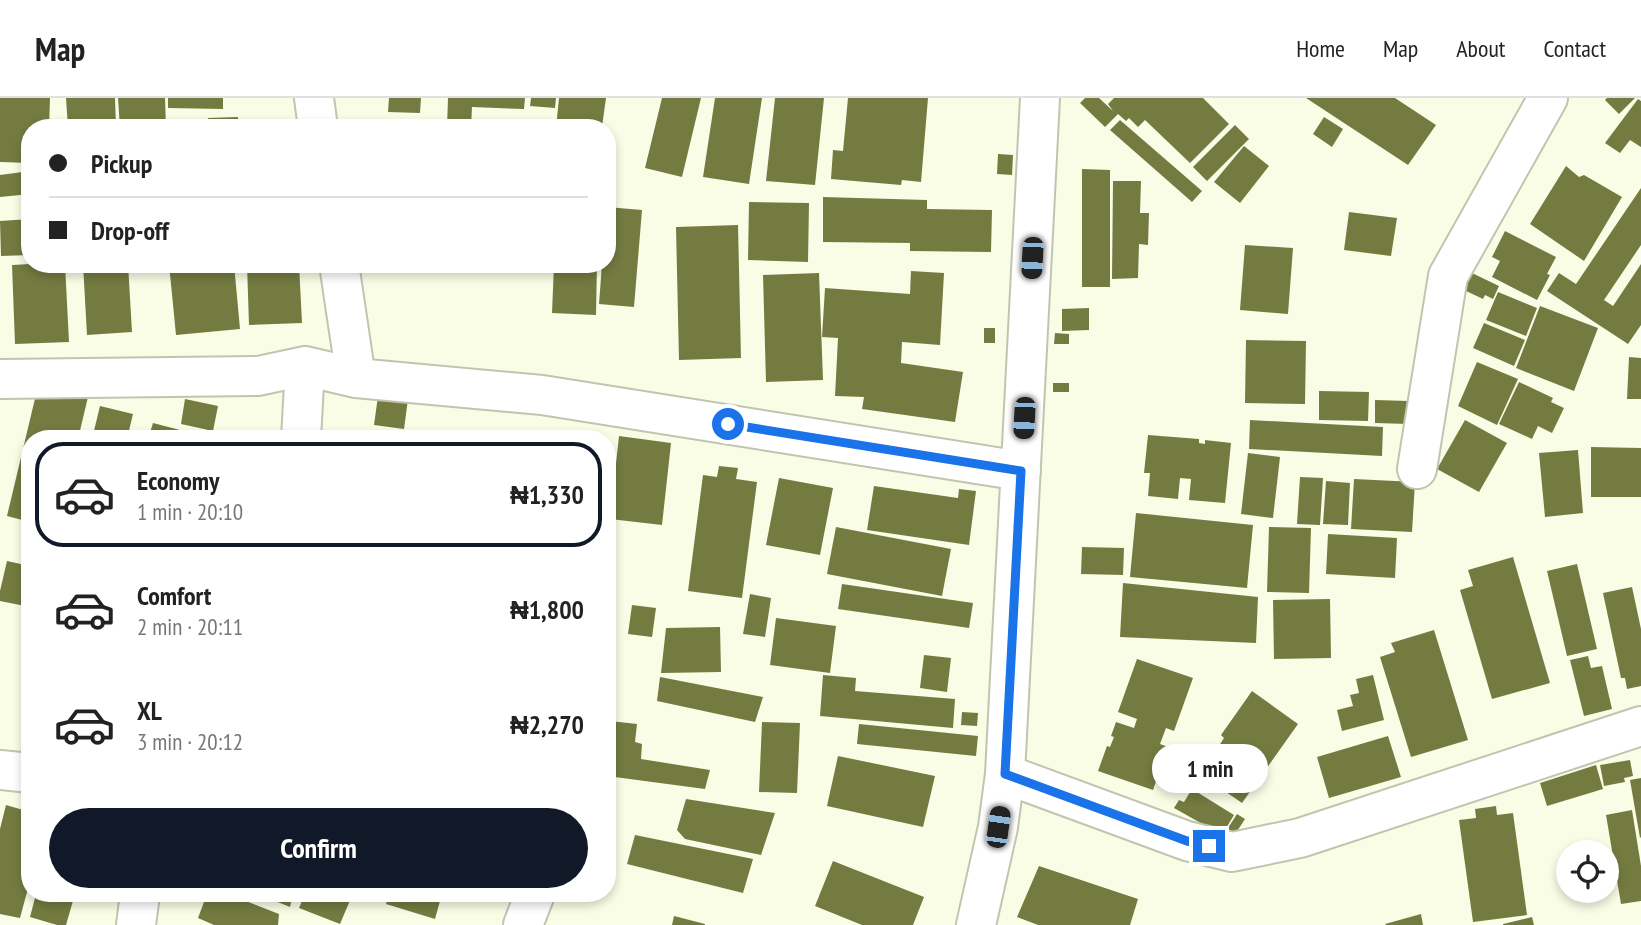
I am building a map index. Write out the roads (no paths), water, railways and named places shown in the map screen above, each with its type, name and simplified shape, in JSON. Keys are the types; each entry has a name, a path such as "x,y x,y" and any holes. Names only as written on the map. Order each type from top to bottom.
{"street":[{"path":"314,98 317,119"},
{"path":"976,925 998,827 1005,774 1041,98"},
{"path":"1417,469 1448,276 1548,98"},
{"path":"340,273 356,378"},
{"path":"0,379 258,376 305,366 356,378 542,395 1021,471"},
{"path":"301,430 305,366"},
{"path":"1005,774 1187,841 1232,852 1300,838 1641,726"},
{"path":"0,770 21,773"},
{"path":"136,925 139,902"},
{"path":"523,925 532,902"}]}
